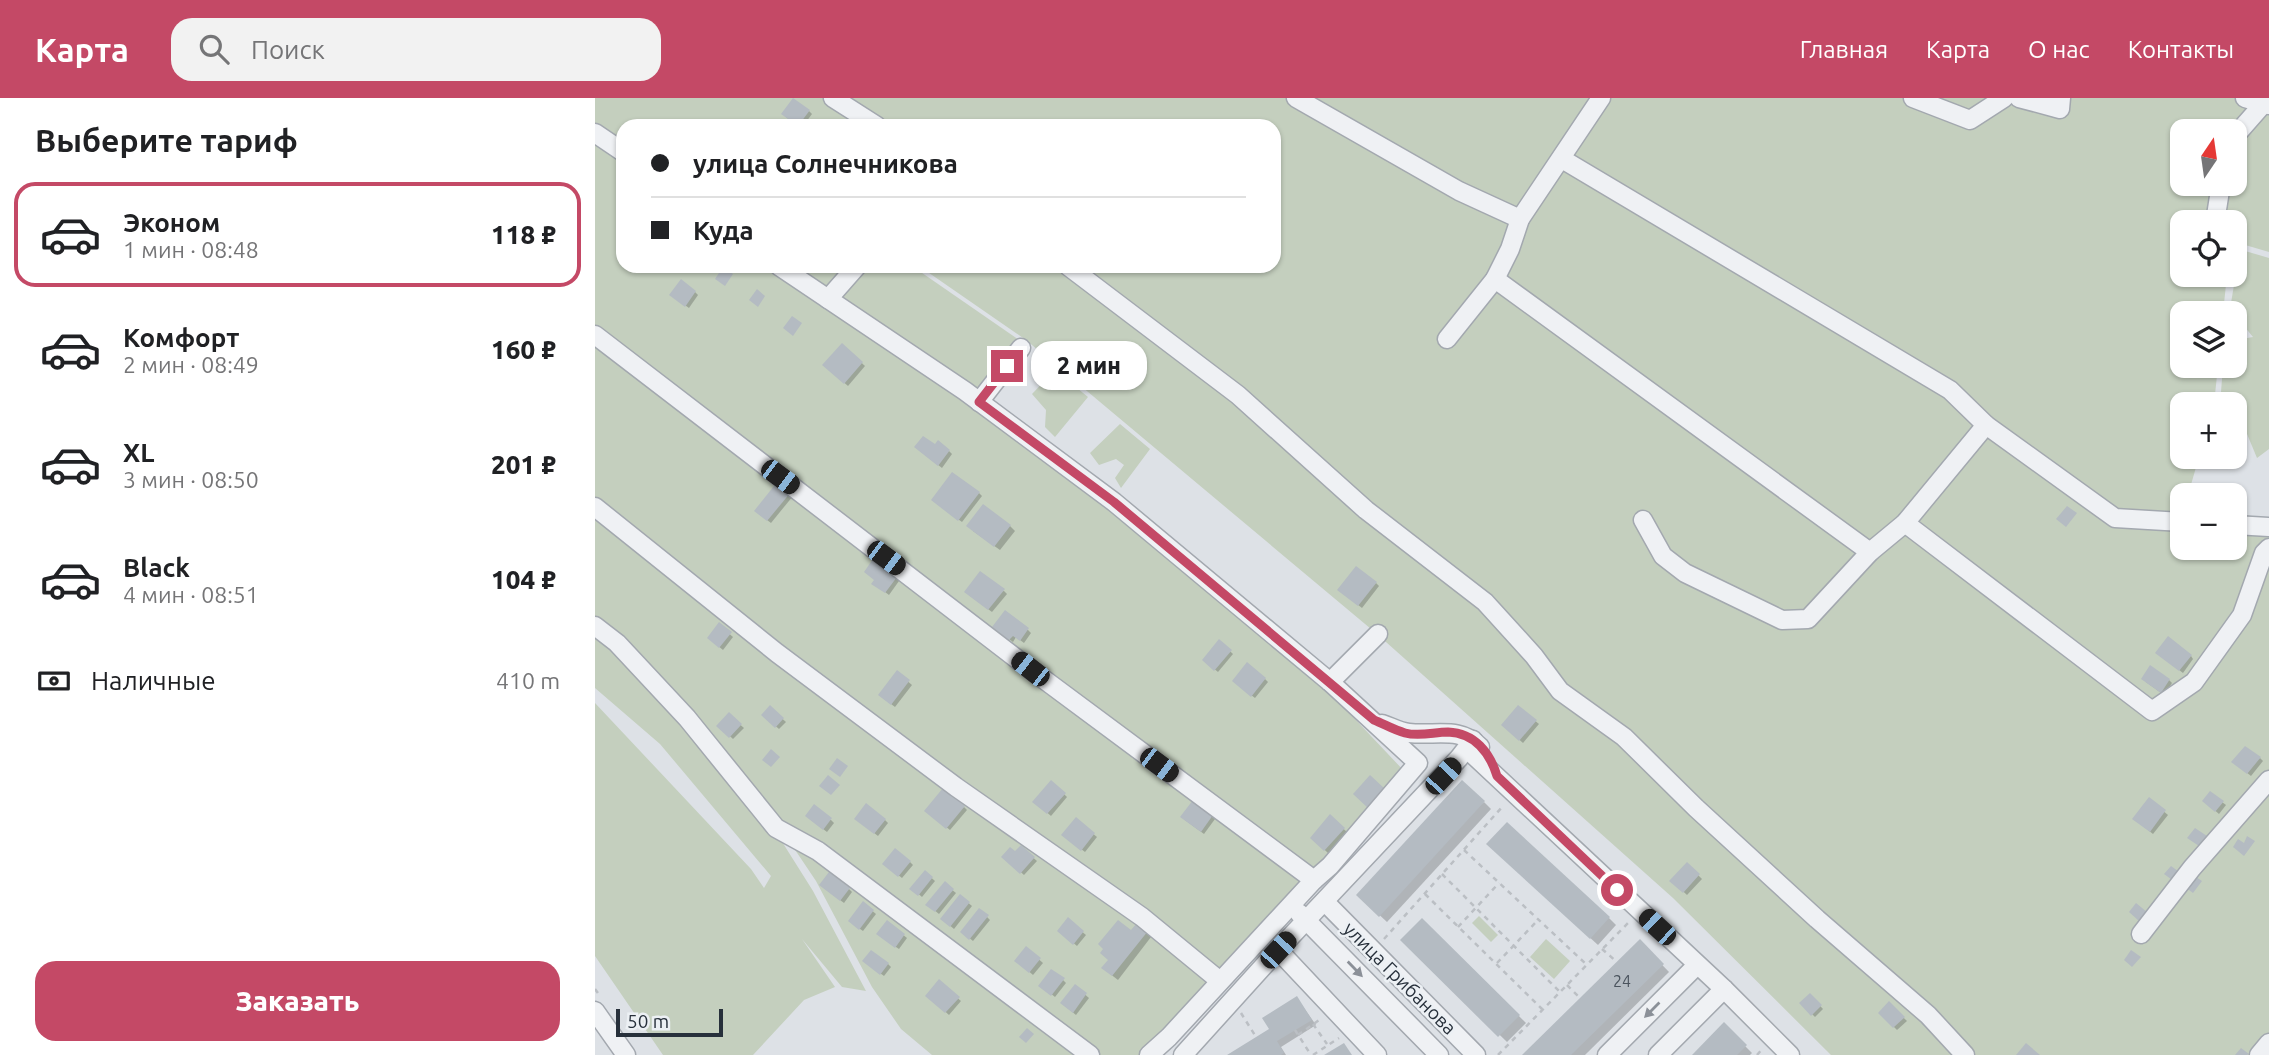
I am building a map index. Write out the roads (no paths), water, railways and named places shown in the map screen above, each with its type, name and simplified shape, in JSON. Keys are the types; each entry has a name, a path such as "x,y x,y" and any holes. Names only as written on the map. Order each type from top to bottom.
{"street":[{"path":"833,98 866,119"},
{"path":"1296,98 1459,191 1520,219"},
{"path":"1913,98 1970,120 2004,98"},
{"path":"2019,98 2060,109 2061,98"},
{"path":"2245,98 2267,104 2247,124"},
{"path":"1447,339 1495,279 1510,249 1520,219 1562,159 1596,100"},
{"path":"595,133 616,147"},
{"path":"1562,159 1950,390 1986,425 2115,518 2170,521"},
{"path":"789,273 979,402 1114,502 1330,682 1418,763 1330,866 1149,1055"},
{"path":"828,299 851,273"},
{"path":"1077,273 1238,395 1366,510 1485,602 1534,656 1560,691 1624,737 1696,808 1817,919 1928,1015 1965,1055"},
{"path":"1495,279 1870,552"},
{"path":"595,335 1030,669 1314,880"},
{"path":"979,402 1021,348"},
{"path":"1643,520 1663,556 1685,573 1782,620 1808,619 1870,552 1905,523 1986,425"},
{"path":"595,507 777,653 955,787 1142,917 1220,981"},
{"path":"1905,523 2152,711 2194,682 2242,615 2264,553 2269,548"},
{"path":"2247,526 2269,527"},
{"path":"595,626 617,643 687,718 776,828 818,851 1090,1055"},
{"path":"1330,682 1378,634"},
{"path":"1374,720 1405,733 1425,735 1449,732 1469,736 1470,744 1497,776 1724,989 1790,1055"},
{"path":"1183,1055 1470,744"},
{"path":"2141,934 2192,868 2269,780"},
{"name":"улица Грибанова","path":"1325,902 1476,1055"},
{"name":"улица Грибанова","path":"1290,905 1439,1055"},
{"path":"1278,950 1377,1055"},
{"path":"1607,1055 1697,965"},
{"path":"1658,1055 1724,989"},
{"path":"595,1011 626,1055"},
{"path":"2259,1055 2269,1043"}]}
